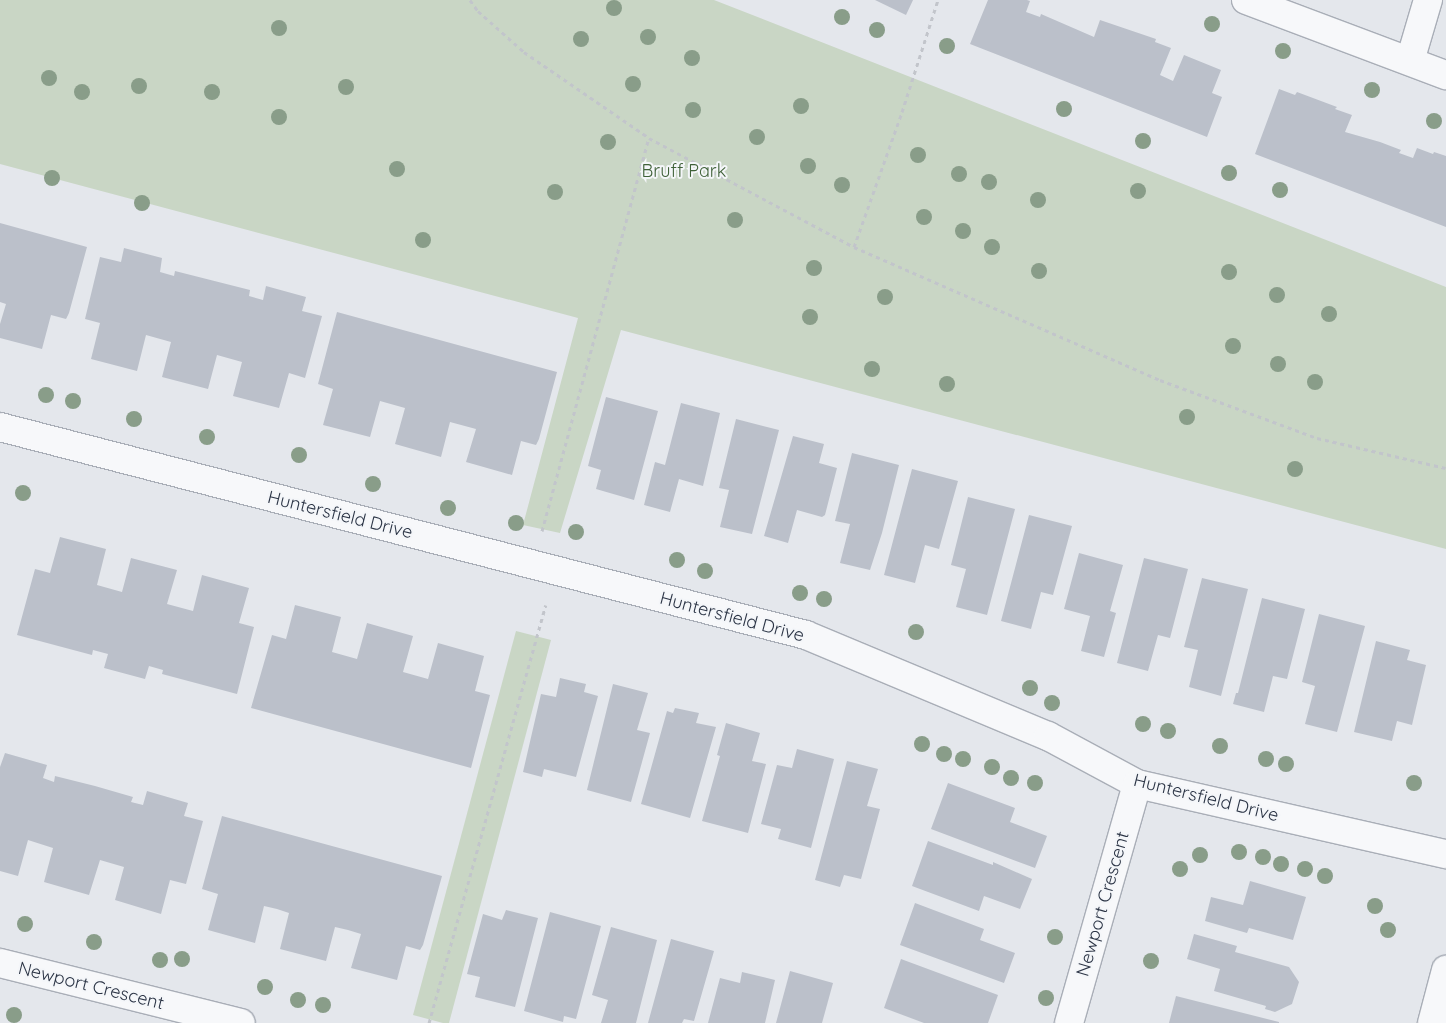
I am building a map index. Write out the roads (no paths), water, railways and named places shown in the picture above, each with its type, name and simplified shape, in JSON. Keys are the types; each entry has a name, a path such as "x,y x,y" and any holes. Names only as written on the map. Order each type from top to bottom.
{"street":[{"path":"1246,0 1446,75"},
{"path":"1410,61 1428,0"},
{"name":"Huntersfield Drive","path":"0,427 806,635 1048,736 1137,784 1446,854"},
{"name":"Newport Crescent","path":"1070,1023 1137,784"},
{"name":"Newport Crescent","path":"0,963 241,1023"},
{"path":"1432,1023 1446,970"}],"park label":[{"name":"Bruff Park","path":"684,171"}]}
